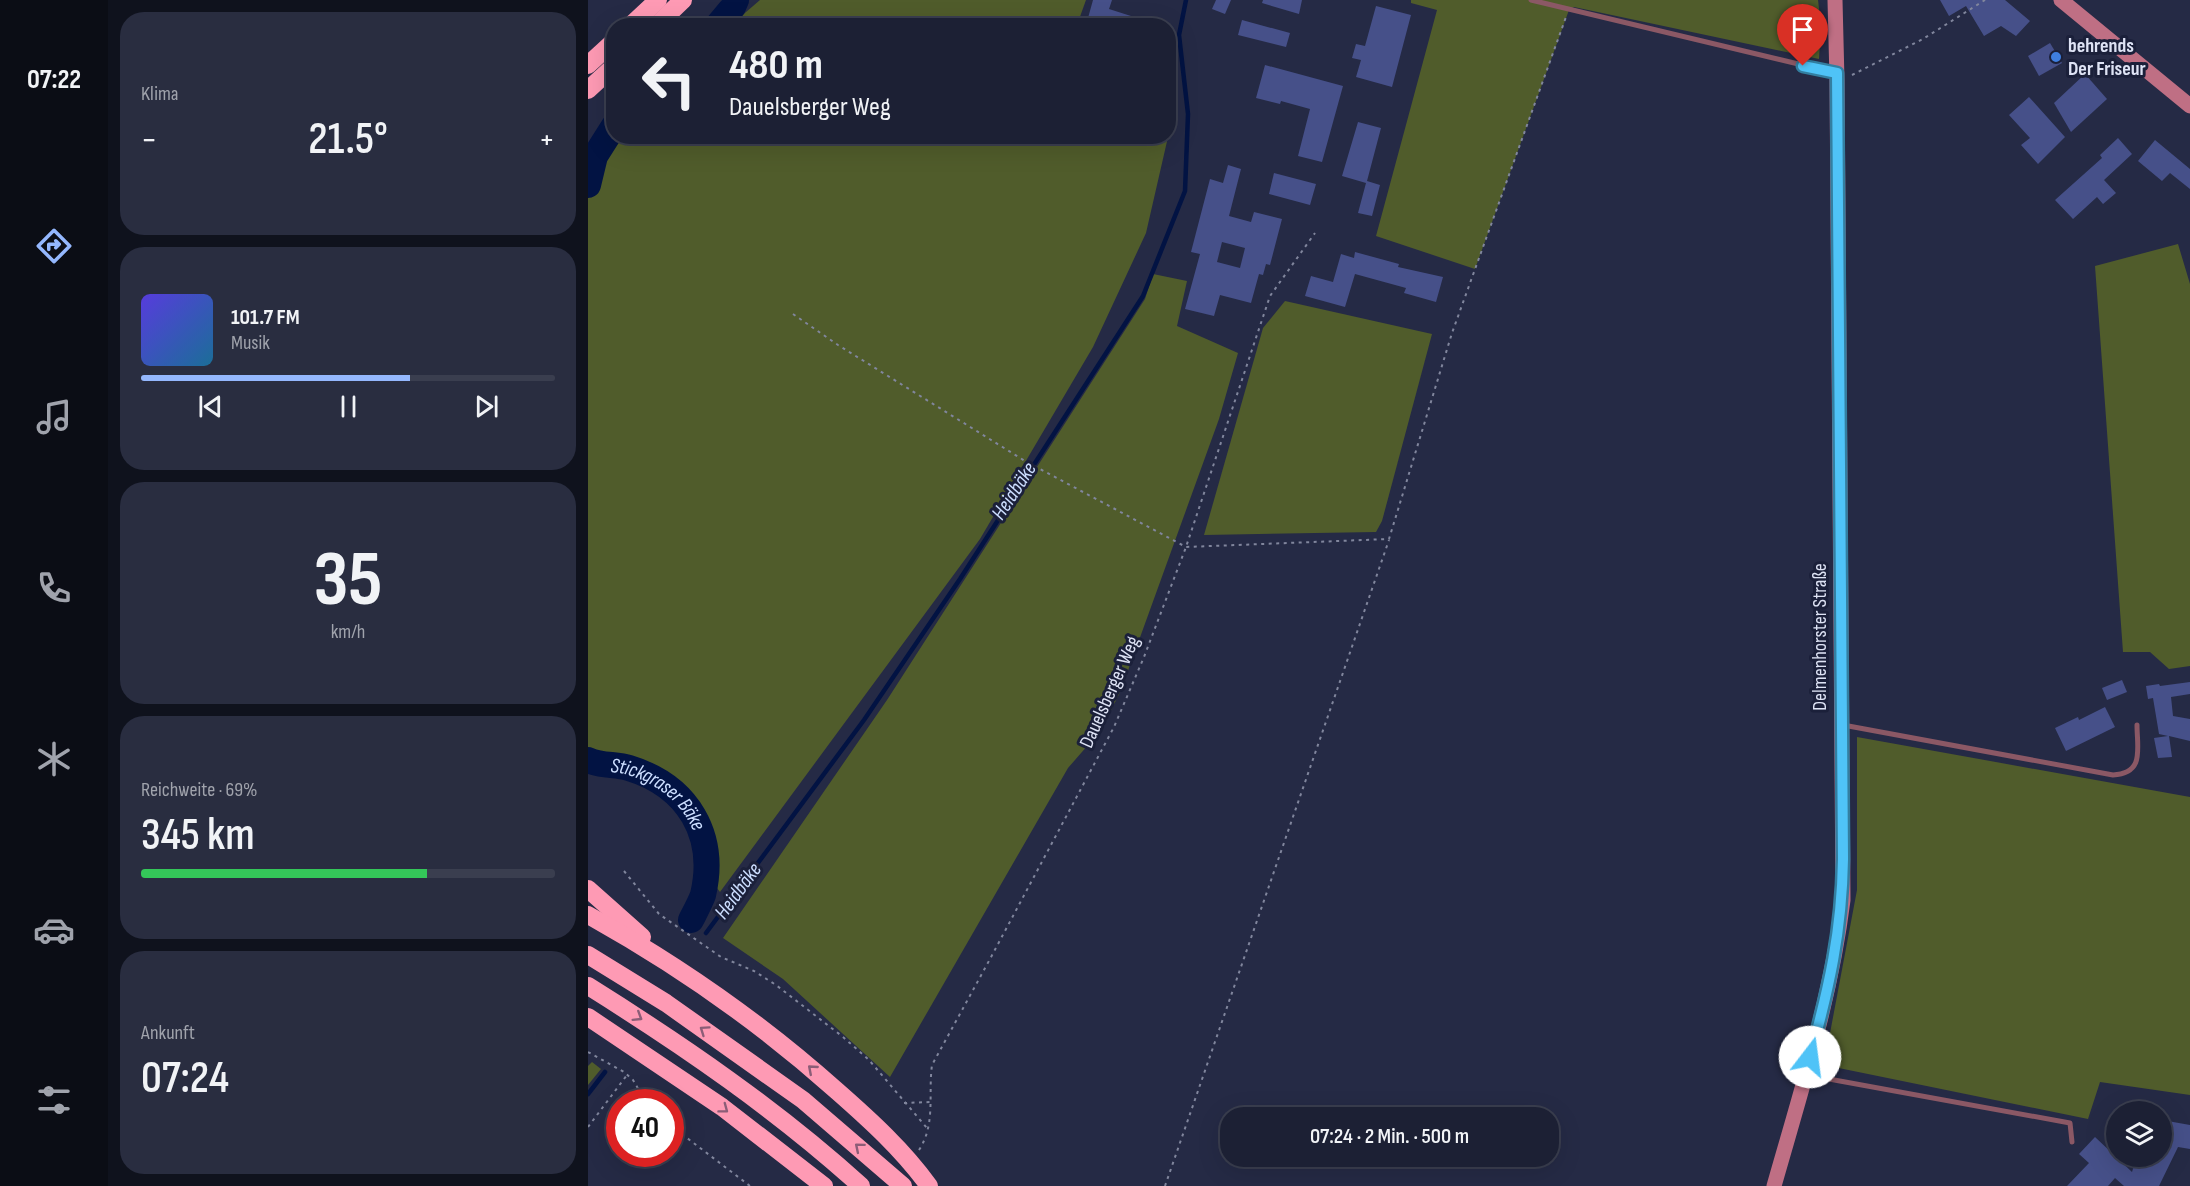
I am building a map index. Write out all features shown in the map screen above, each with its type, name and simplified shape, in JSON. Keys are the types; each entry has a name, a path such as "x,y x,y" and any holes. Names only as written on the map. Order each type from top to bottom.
{"highway":[{"path":"639,18 658,0"},
{"path":"664,18 683,0"},
{"path":"588,65 606,48"},
{"path":"591,87 606,73"},
{"path":"588,889 673,964"},
{"path":"588,915 673,964 716,993 812,1068 881,1130 929,1186"},
{"path":"588,955 666,1003 803,1100 903,1186"},
{"path":"588,986 733,1082 782,1119 861,1186"},
{"path":"588,1017 722,1107 824,1186"},
{"path":"588,1022 607,1029"}],"street":[{"name":"Delmenhorster Straße","path":"1774,1186 1825,1003 1837,950 1843,900 1835,0"},
{"path":"2061,0 2190,106"}],"lane":[{"path":"1532,0 1837,76"},
{"path":"1842,725 2114,775 2125,774 2133,768 2137,759 2137,725"},
{"path":"1806,1074 2070,1123 2073,1142"}],"path":[{"path":"1837,76 1848,78 1923,39 1985,0"},
{"path":"1165,1186 1389,539 1452,333 1569,10"},
{"name":"Dauelsberger Weg","path":"916,1154 925,1141 931,1114 929,1083 932,1065 1114,727 1144,657 1186,547 1270,296 1315,233"},
{"path":"793,314 838,345 1025,461 1186,547 1389,539"},
{"path":"624,871 659,914 721,957 754,971 776,985 843,1037 869,1060 928,1130"},
{"path":"588,1052 627,1075 637,1089"},
{"path":"588,1127 627,1075"},
{"path":"904,1103 930,1102"},
{"path":"684,1136 750,1186"}],"green space":[{"path":"760,0 1086,0 1080,18 739,18"},
{"path":"1411,0 1818,0 1821,26 1819,59 1574,7 1569,10 1475,269 1376,236 1437,10 1411,3"},
{"path":"608,144 1166,144 1146,233 1093,347 980,539 720,892 713,883 705,814 684,787 659,775 597,758 588,752 588,198"},
{"path":"2178,244 2190,284 2190,666 2169,669 2150,652 2123,652 2095,266"},
{"path":"1153,274 1187,281 1177,326 1238,353 1219,419 1121,690 1102,729 1068,768 890,1077 783,979 723,938 887,700 1145,299"},
{"path":"1285,301 1432,334 1382,521 1376,532 1204,535 1263,328"},
{"path":"1857,737 2190,797 2190,1095 2100,1082 2088,1119 1824,1065 1857,890"},
{"path":"592,1062 601,1069 588,1085 588,1066"}],"building":[{"path":"1093,0 1112,0 1109,9 1137,18 1088,18"},
{"path":"1216,0 1231,0 1225,14 1212,9"},
{"path":"1263,0 1302,0 1299,14 1262,3"},
{"path":"1940,0 2005,0 2030,21 2016,36 2001,26 1984,36 1966,6 1949,16"},
{"path":"1376,6 1411,15 1392,87 1356,77 1361,60 1352,58 1356,44 1365,46"},
{"path":"1242,20 1290,33 1286,47 1238,35"},
{"path":"2050,43 2062,63 2039,76 2028,56"},
{"path":"1265,65 1343,86 1322,162 1298,156 1310,109 1281,101 1280,104 1256,98"},
{"path":"2085,74 2107,99 2071,132 2054,103"},
{"path":"2029,97 2065,137 2038,164 2021,145 2030,138 2009,115"},
{"path":"1358,122 1381,128 1367,181 1380,185 1372,216 1358,213 1366,183 1342,176"},
{"path":"2118,138 2132,154 2104,180 2116,193 2103,204 2097,197 2073,219 2055,200 2102,158 2100,155"},
{"path":"2155,140 2190,169 2190,189 2170,173 2162,181 2138,161"},
{"path":"1228,165 1241,169 1229,216 1251,222 1254,212 1282,219 1270,265 1266,264 1263,275 1259,274 1251,303 1220,295 1214,316 1185,309 1200,254 1191,252 1210,179 1223,183","holes":["1222,242 1245,248 1240,268 1217,262"]},
{"path":"1274,173 1316,184 1310,205 1269,194"},
{"path":"1355,252 1399,264 1398,267 1443,277 1436,302 1404,293 1406,288 1355,274 1345,307 1305,296 1311,276 1333,282 1341,254 1354,258"},
{"path":"2122,680 2127,692 2107,700 2102,688"},
{"path":"2190,682 2190,694 2171,697 2173,716 2190,719 2190,741 2169,736 2172,757 2158,758 2154,738 2168,736 2159,734 2153,698 2148,699 2146,686"},
{"path":"2105,707 2115,727 2066,751 2055,728 2078,717 2079,720"},
{"path":"2172,1122 2190,1125 2190,1149 2178,1147 2172,1159"},
{"path":"2095,1137 2106,1147 2106,1167 2127,1167 2132,1172 2134,1167 2168,1167 2159,1186 2124,1186 2115,1178 2108,1186 2067,1186 2089,1163 2079,1154"}],"waterway":[{"name":"Stickgraser Bäke","path":"724,18 736,0"},
{"name":"Heidbäke","path":"706,933 864,720 960,579 1143,296 1185,191 1188,114 1179,35 1186,0"},
{"name":"Stickgraser Bäke","path":"588,185 595,156 606,139"},
{"name":"Stickgraser Bäke","path":"588,760 629,768 650,776 682,800 693,816 706,852 706,873 703,895 691,920"},
{"name":"Heidbäke","path":"588,1094 605,1072"}],"place":[{"name":"behrends Der Friseur","path":"2056,57"}],"route":[{"path":"1803,66 1837,73 1843,859 1843,900 1837,950 1810,1057"}]}
